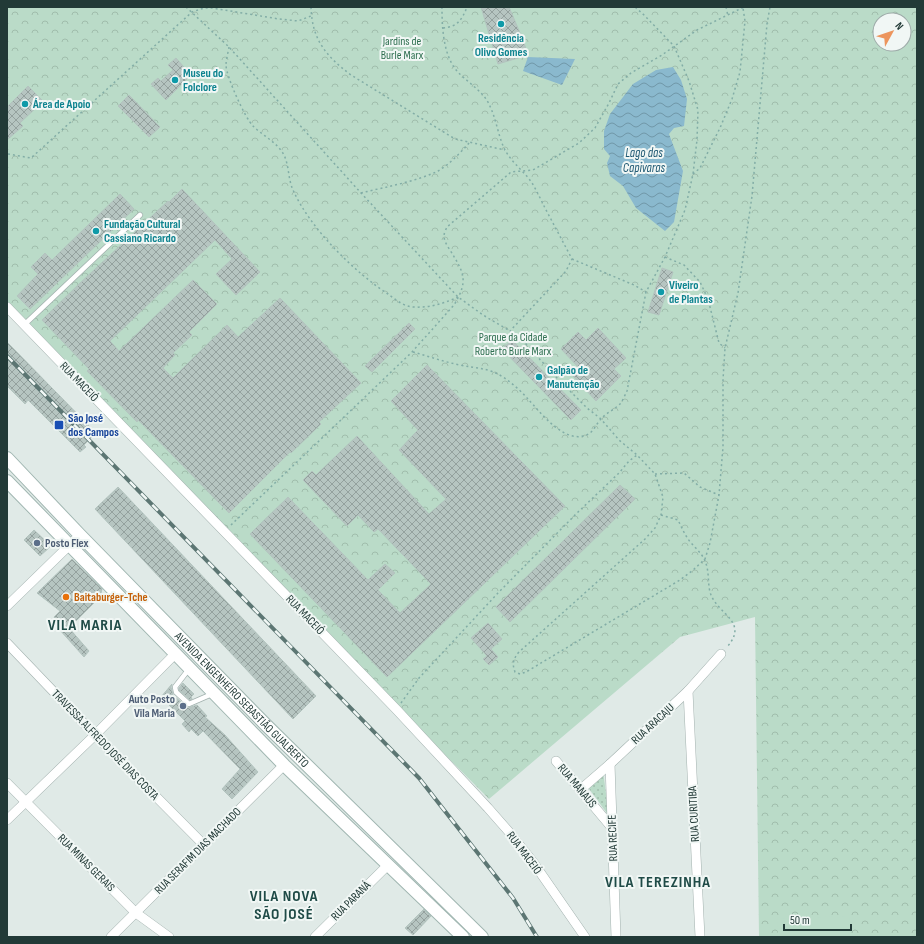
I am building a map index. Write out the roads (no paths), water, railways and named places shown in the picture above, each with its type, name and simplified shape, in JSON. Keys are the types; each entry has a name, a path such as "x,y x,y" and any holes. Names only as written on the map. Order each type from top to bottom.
{"main road":[{"name":"AVENIDA ENGENHEIRO SEBASTIÃO GUALBERTO","path":"7,458 266,726 482,937"},
{"name":"AVENIDA ENGENHEIRO SEBASTIÃO GUALBERTO","path":"7,481 284,765 463,937"}],"street":[{"name":"RUA MACEIÓ","path":"7,307 396,709 510,833 585,937"},
{"path":"7,606 80,535"},
{"name":"TRAVESSA ALFREDO JOSÉ DIAS COSTA","path":"7,643 95,735 204,845"},
{"path":"7,820 176,654"},
{"name":"RUA ARACAJU","path":"580,790 688,691 721,654"},
{"name":"RUA CURITIBA","path":"688,691 700,937"},
{"name":"RUA MANAUS","path":"556,761 613,829"},
{"name":"RUA RECIFE","path":"610,764 616,937"},
{"name":"RUA SERAFIM DIAS MACHADO","path":"110,937 136,913 284,765"},
{"name":"RUA MINAS GERAIS","path":"7,782 136,913 169,937"},
{"name":"RUA PARANÁ","path":"315,937 388,864"}],"lane":[{"path":"24,325 140,216"},
{"path":"190,668 175,689 187,703 191,703 214,692"}],"water":[{"path":"528,57 575,59 562,85 523,71"},
{"name":"Lago das Capivaras","path":"673,67 681,80 687,99 684,126 674,128 669,134 683,171 674,222 665,231 636,208 623,186 610,176 607,163 610,156 604,149 604,131 610,114 633,84 656,70"}],"railway":[{"path":"7,356 419,778 513,898 537,937"}],"place":[{"name":"Residência Olivo Gomes","path":"501,24"},
{"name":"Museu do Folclore","path":"175,80"},
{"name":"Área de Apoio","path":"25,104"},
{"name":"Fundação Cultural Cassiano Ricardo","path":"96,231"},
{"name":"Viveiro de Plantas","path":"661,292"},
{"name":"Galpão de Manutenção","path":"539,377"},
{"name":"São José dos Campos","path":"59,425"},
{"name":"Posto Flex","path":"37,543"},
{"name":"Baitaburger-Tche","path":"66,597"},
{"name":"Auto Posto Vila Maria","path":"183,706"}],"district":[{"name":"VILA MARIA","path":"85,625"},
{"name":"VILA TEREZINHA","path":"658,882"},
{"name":"VILA NOVA SÃO JOSÉ","path":"284,905"}],"park label":[{"name":"Jardins de Burle Marx","path":"402,48"},
{"name":"Parque da Cidade Roberto Burle Marx","path":"513,344"}]}
